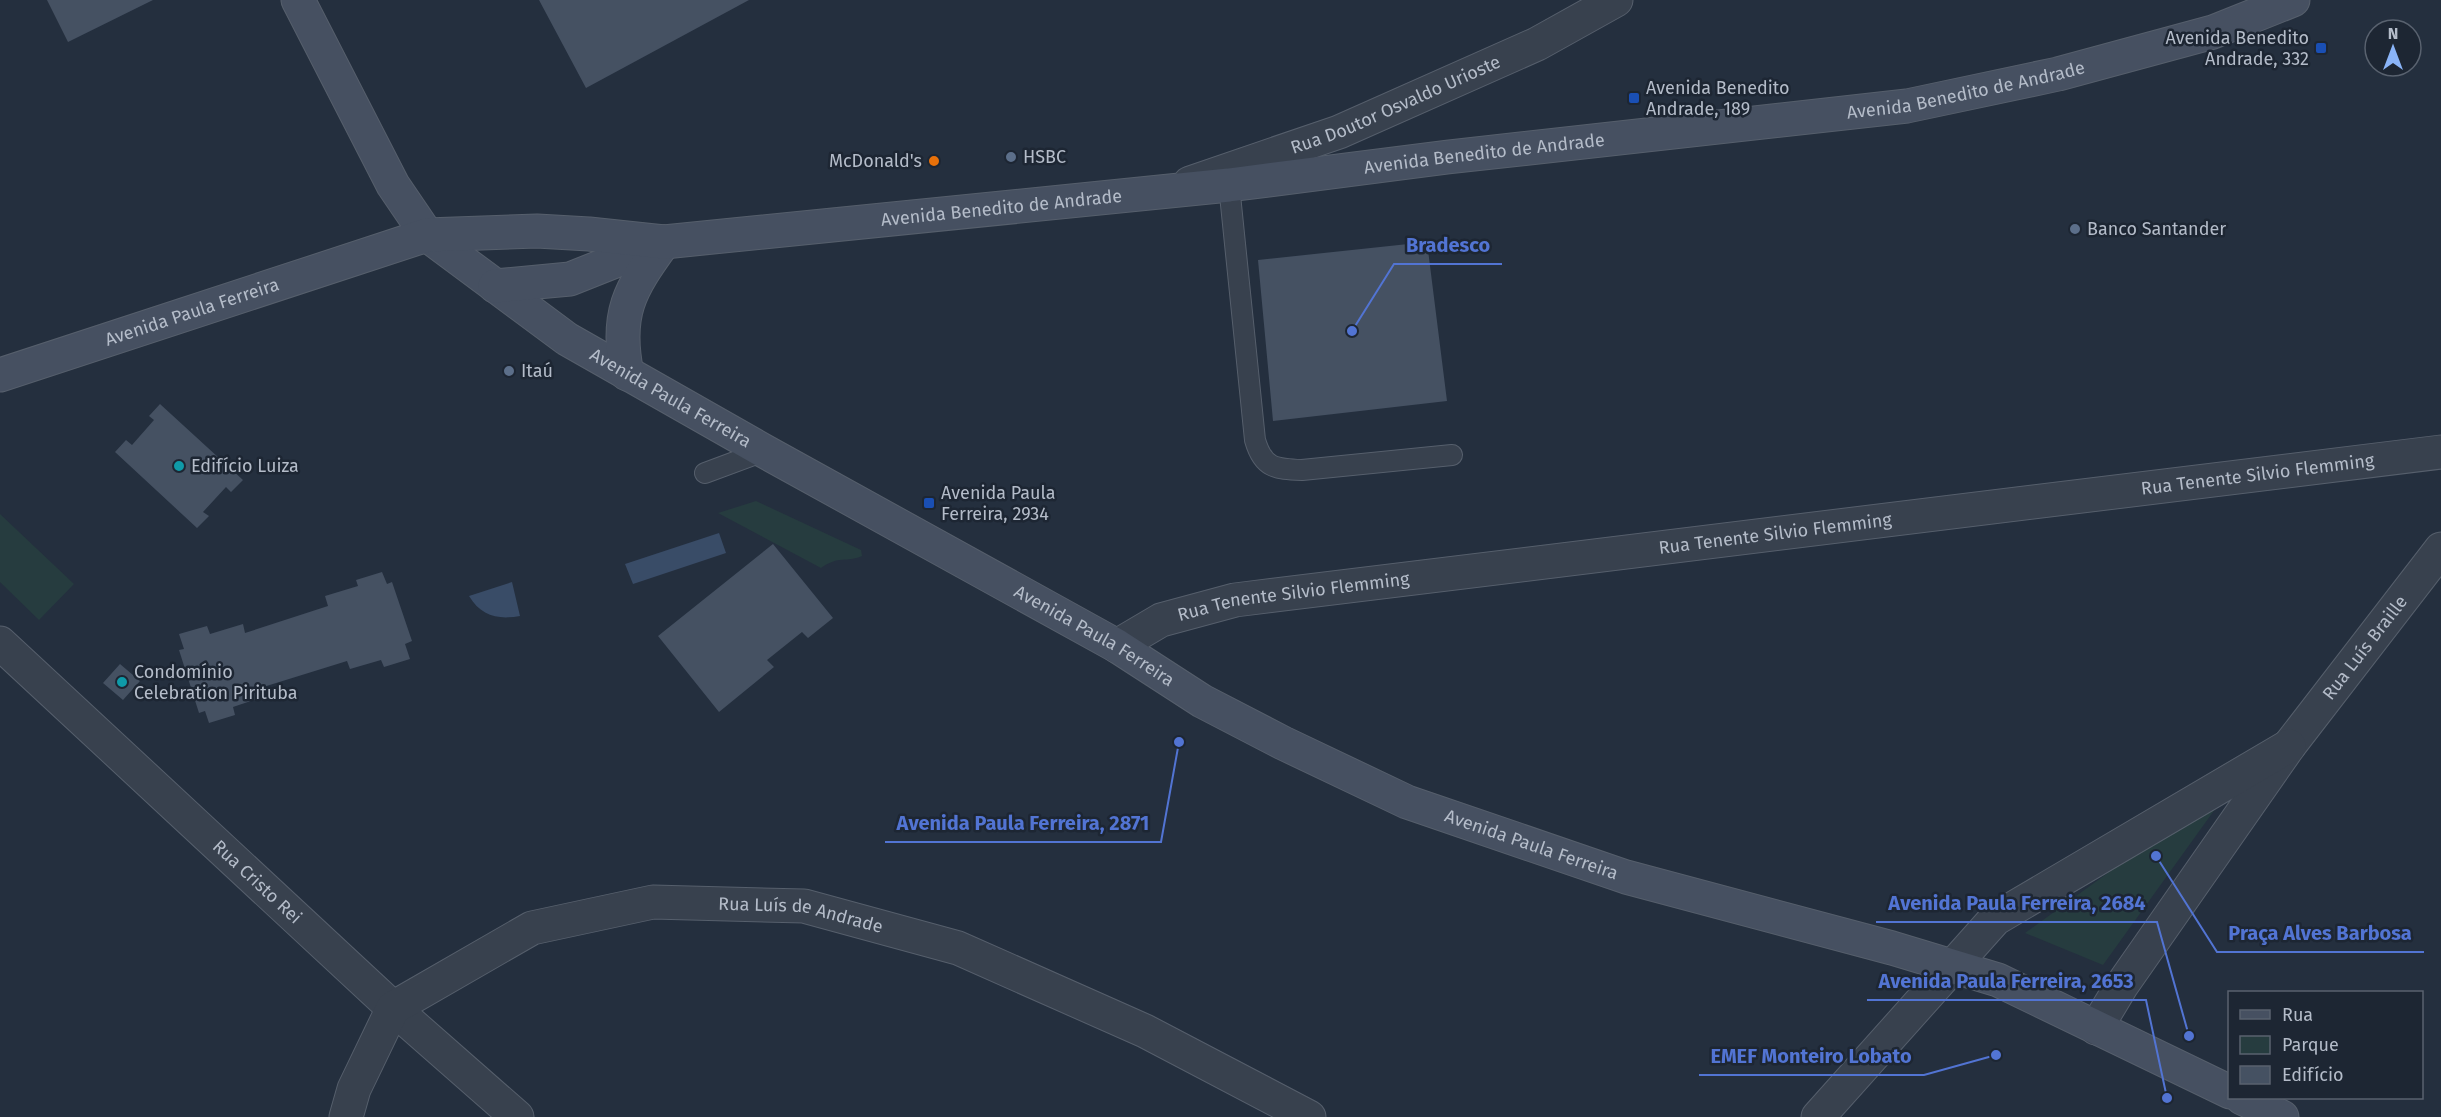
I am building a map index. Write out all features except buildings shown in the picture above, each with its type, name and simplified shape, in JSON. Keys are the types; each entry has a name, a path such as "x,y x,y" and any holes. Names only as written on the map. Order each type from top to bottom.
{"main road":[{"path":"298,0 393,185 427,235"},
{"name":"Avenida Benedito de Andrade","path":"427,235 537,231 664,242 1228,185 1448,157 1907,106 2058,74 2213,32 2293,0"},
{"name":"Avenida Paula Ferreira","path":"0,375 427,235 567,339 627,374 1117,646 1202,701 1283,743 1407,802 1626,877 1998,980 2228,1092"},
{"path":"627,374 622,349 622,322 639,276 664,242"},
{"name":"Avenida Benedito de Andrade","path":"495,286 570,279 664,242"},
{"path":"2244,1099 2282,1117"}],"street":[{"name":"Rua Doutor Osvaldo Urioste","path":"1168,190 1339,132 1537,44 1616,0"},
{"name":"Rua Tenente Silvio Flemming","path":"1117,646 1161,620 1235,600 2441,452"},
{"name":"Rua Luís Braille","path":"2096,1028 2122,985 2289,746 2441,549"},
{"name":"Rua Cristo Rei","path":"0,643 393,1008 517,1117"},
{"path":"1818,1117 1995,919 2289,746"},
{"name":"Rua Luís de Andrade","path":"393,1008 532,928 653,902 804,906 958,948 1145,1032 1309,1117"},
{"path":"346,1117 354,1089 393,1008"}],"lane":[{"path":"1228,185 1255,440 1259,455 1268,464 1283,469 1302,470 1452,455"},
{"path":"705,473 764,452"}],"green space":[{"path":"756,501 861,550 862,556 838,560 821,568 718,513"},
{"path":"0,514 74,584 39,620 0,582"},
{"path":"2236,780 2103,965 2025,933"}],"water":[{"path":"719,533 726,553 633,584 625,564"},
{"path":"512,582 520,616 491,615 479,608 469,596"}],"place":[{"name":"Avenida Benedito Andrade, 332","path":"2321,48"},
{"name":"Avenida Benedito Andrade, 189","path":"1634,98"},
{"name":"HSBC","path":"1011,157"},
{"name":"McDonald's","path":"934,161"},
{"name":"Banco Santander","path":"2075,229"},
{"name":"Bradesco","path":"1352,331"},
{"name":"Itaú","path":"509,371"},
{"name":"Edifício Luiza","path":"179,466"},
{"name":"Avenida Paula Ferreira, 2934","path":"929,503"},
{"name":"Condomínio Celebration Pirituba","path":"122,682"},
{"name":"Avenida Paula Ferreira, 2871","path":"1179,742"},
{"name":"Praça Alves Barbosa","path":"2156,856"},
{"name":"Avenida Paula Ferreira, 2684","path":"2189,1036"},
{"name":"EMEF Monteiro Lobato","path":"1996,1055"},
{"name":"Avenida Paula Ferreira, 2653","path":"2167,1098"}]}
